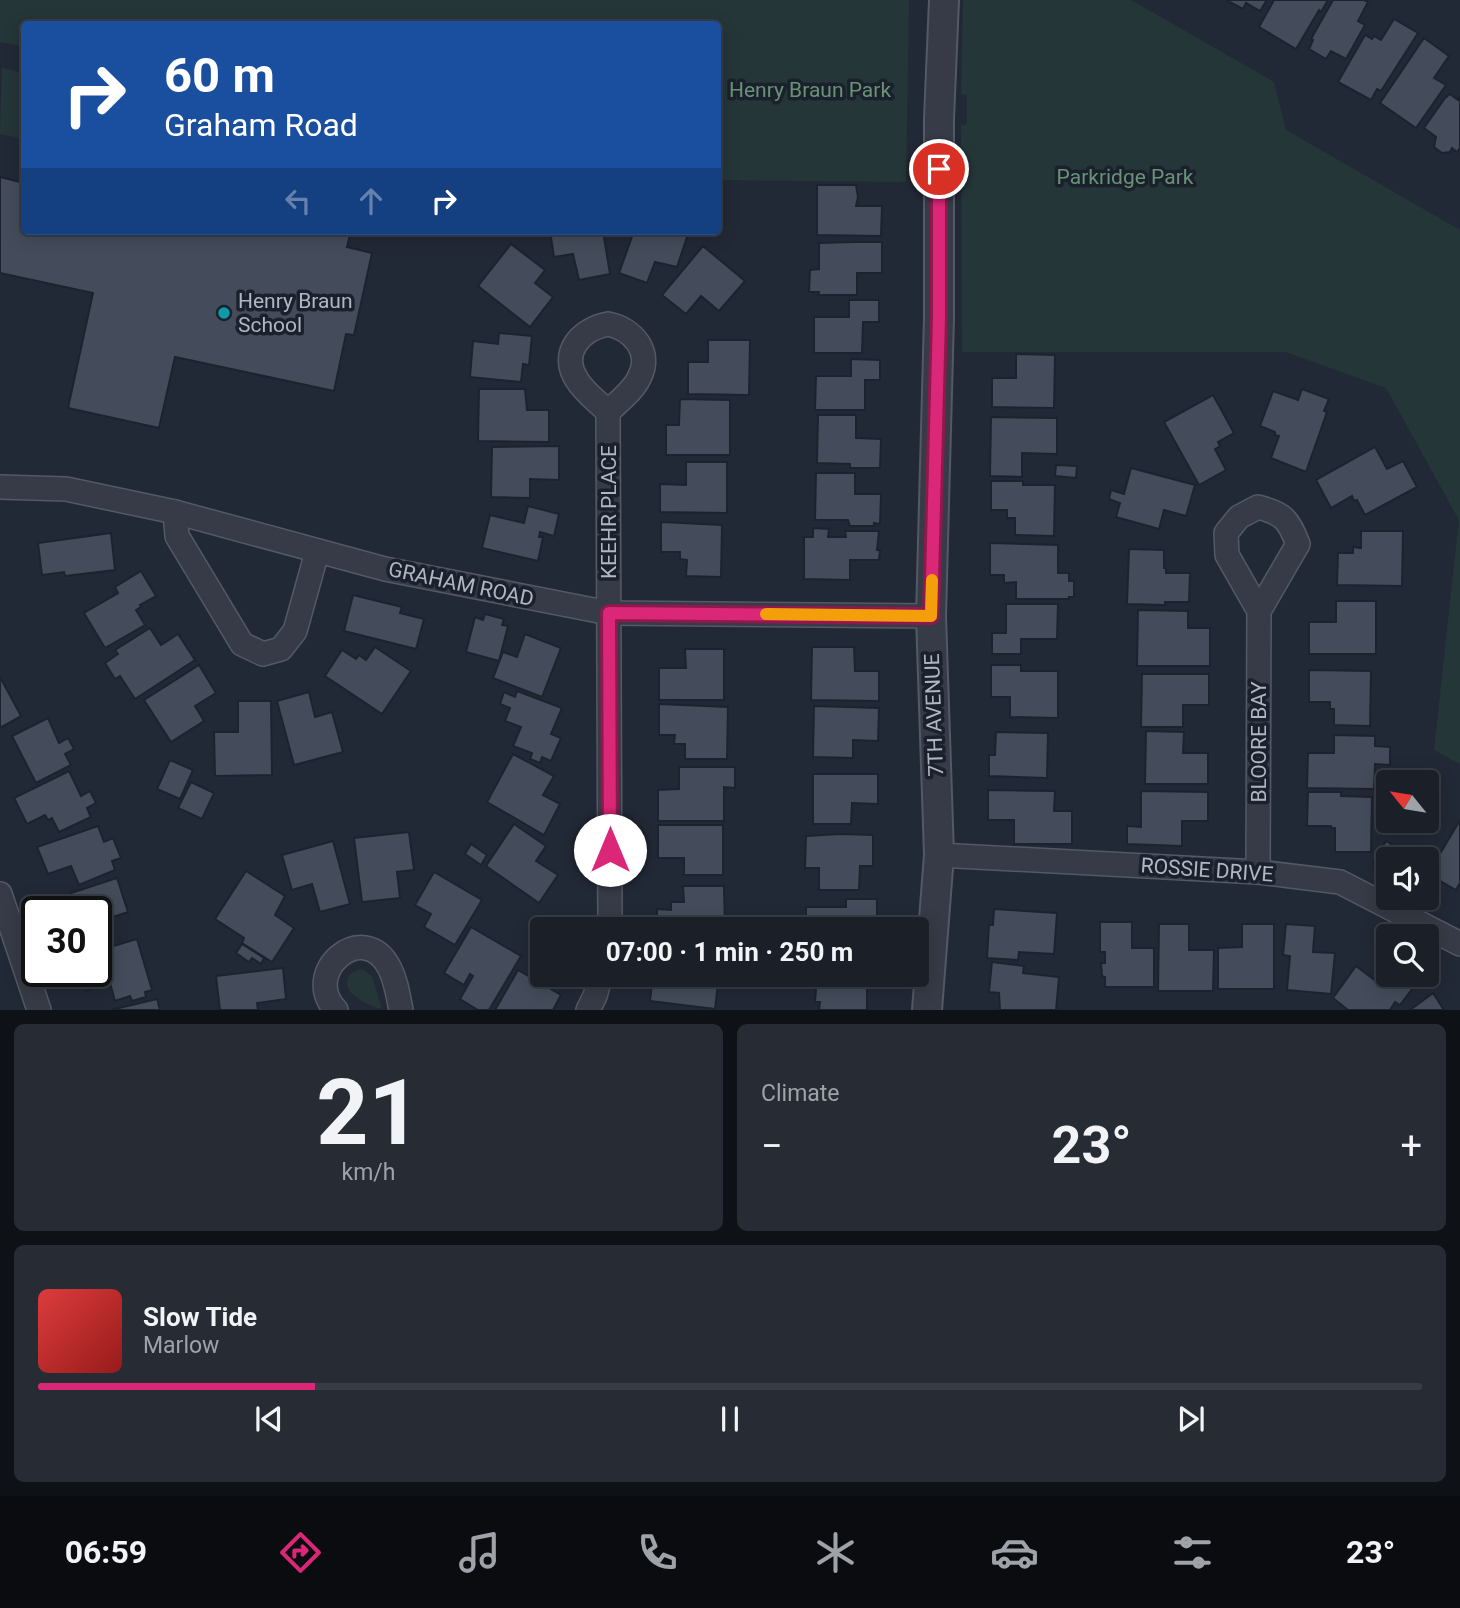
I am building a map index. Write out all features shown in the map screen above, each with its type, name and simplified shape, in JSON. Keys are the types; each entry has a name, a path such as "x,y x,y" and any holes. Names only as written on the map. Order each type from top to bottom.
{"street":[{"name":"7TH AVENUE","path":"928,1010 939,855 931,616 939,317 939,119 944,0"},
{"name":"KEEHR PLACE","path":"608,412 610,917"},
{"name":"GRAHAM ROAD","path":"0,487 66,489 176,512 399,572 609,613 931,616"},
{"path":"176,512 177,536 242,644 263,654 281,649 295,631 317,552"},
{"name":"BLOORE BAY","path":"1258,872 1259,611"},
{"name":"ROSSIE DRIVE","path":"939,855 1258,872 1340,882 1460,944"},
{"path":"0,894 39,1010"},
{"path":"336,1010 326,994 327,974 339,956 356,947 383,957 394,976 401,1010"},
{"path":"588,1010 598,987"}],"green space":[{"name":"Henry Braun Park","path":"0,0 909,0 906,182 721,180 721,21 21,21 21,46 0,42"},
{"name":"Parkridge Park","path":"963,0 1131,0 1274,82 1286,130 1460,230 1460,764 1434,750 1459,520 1386,388 1286,352 962,352 961,126 967,124 967,95 961,94"},
{"path":"2,68 21,72 21,138 0,134"},
{"path":"363,969 372,977 380,1009 358,998 349,989 349,976"}],"building":[{"path":"1226,0 1267,0 1260,11 1246,3 1243,9"},
{"path":"1274,0 1328,0 1296,49 1259,27"},
{"path":"1333,0 1368,2 1358,21 1365,25 1346,59 1331,51 1326,59 1309,49 1313,40 1311,39"},
{"path":"1394,19 1418,33 1381,91 1377,89 1371,100 1338,82 1365,35 1381,40"},
{"path":"1424,38 1449,56 1434,78 1446,85 1416,128 1380,103"},
{"path":"1450,94 1458,100 1460,96 1460,148 1457,152 1452,148 1450,152 1442,153 1434,147 1436,137 1424,128"},
{"name":"Henry Braun School","path":"0,177 21,182 21,235 350,235 347,247 372,253 354,335 346,334 334,391 175,357 159,428 68,408 93,293 0,273"},
{"path":"817,185 856,185 856,206 882,206 881,236 817,235"},
{"path":"551,235 604,235 610,274 579,280 573,254 554,257"},
{"path":"633,235 688,235 677,267 655,262 647,283 619,273"},
{"path":"882,242 882,273 857,273 857,295 818,295 819,292 809,292 810,270 819,269 819,243"},
{"path":"511,244 545,270 535,283 553,297 530,327 478,286"},
{"path":"703,246 745,281 719,311 701,296 686,314 662,295"},
{"path":"849,300 879,300 879,322 863,322 862,353 814,353 814,317 849,317"},
{"path":"499,333 532,336 529,365 523,364 521,382 470,377 473,341 498,344"},
{"path":"708,340 750,340 749,395 688,394 688,362 708,362"},
{"path":"1016,354 1055,355 1054,408 992,407 992,378 1016,378"},
{"path":"851,359 880,360 880,380 865,380 865,410 815,410 816,376 851,376"},
{"path":"479,389 525,389 527,410 549,410 549,442 478,441"},
{"path":"1302,389 1329,399 1306,472 1271,458 1279,436 1260,426 1273,391 1298,400"},
{"path":"1213,395 1234,433 1218,442 1220,446 1215,449 1226,470 1199,485 1164,422"},
{"path":"680,399 730,400 730,455 666,455 666,425 679,425"},
{"path":"818,415 856,415 856,438 881,439 880,468 850,468 850,464 817,463"},
{"path":"991,417 1057,418 1057,454 1022,453 1022,477 990,476"},
{"path":"559,446 559,480 530,479 530,498 491,497 492,447"},
{"path":"1375,447 1387,469 1403,461 1417,487 1365,515 1352,496 1331,508 1316,480"},
{"path":"686,462 727,462 727,513 660,512 660,484 686,485"},
{"path":"1056,465 1077,466 1076,478 1055,476"},
{"path":"1131,468 1195,485 1186,516 1164,510 1159,529 1116,517 1120,503 1109,499 1111,490 1124,494"},
{"path":"816,473 855,473 855,494 881,494 880,524 850,526 848,520 815,520"},
{"path":"991,481 1055,485 1054,536 1015,535 1015,518 1007,518 1007,510 991,510"},
{"path":"528,506 559,514 554,536 540,532 539,537 543,537 538,561 482,548 490,515 524,523"},
{"path":"661,522 722,525 721,577 686,576 687,560 680,559 680,552 661,552"},
{"path":"813,528 829,529 828,537 846,537 845,531 879,531 879,560 850,560 850,580 804,579 804,537 813,537"},
{"path":"1361,531 1403,531 1402,586 1337,585 1338,553 1353,553 1353,547 1361,548"},
{"path":"111,533 115,570 65,576 64,572 42,575 38,543"},
{"path":"990,543 1058,545 1058,573 1069,573 1069,581 1074,581 1074,597 1016,599 1016,582 1004,583 1004,575 990,575"},
{"path":"1129,549 1164,550 1166,573 1190,573 1189,602 1165,602 1165,605 1127,604"},
{"path":"141,571 156,596 136,610 145,625 105,648 84,613 118,593 115,587"},
{"path":"353,595 402,607 400,613 424,619 416,649 344,631"},
{"path":"1336,601 1376,601 1376,654 1309,654 1309,622 1336,622"},
{"path":"1006,604 1058,604 1057,639 1021,639 1021,654 992,654 992,633 1006,633"},
{"path":"1138,610 1188,611 1188,628 1210,628 1210,666 1137,666"},
{"path":"485,614 504,619 502,625 508,626 499,661 466,652 475,617 483,620"},
{"path":"150,628 161,645 178,634 195,660 135,699 120,676 115,679 105,663 118,654 115,650"},
{"path":"525,634 561,648 542,697 493,678 503,652 517,657"},
{"path":"375,647 411,671 382,714 325,676 342,650 356,659 359,655 366,660"},
{"path":"812,647 854,647 855,671 879,671 879,701 811,700"},
{"path":"685,649 724,649 724,700 659,700 659,668 686,668"},
{"path":"199,665 216,693 195,706 204,721 171,742 144,700"},
{"path":"991,665 1021,665 1021,671 1058,671 1058,718 1010,717 1010,697 991,697"},
{"path":"1309,670 1371,671 1370,726 1334,725 1334,709 1330,709 1330,702 1309,702"},
{"path":"1142,674 1209,674 1209,705 1183,705 1183,727 1141,727"},
{"path":"0,677 21,716 0,728"},
{"path":"517,691 562,708 551,734 561,738 551,761 542,757 540,763 530,759 532,753 513,746 521,727 505,721 510,708 500,704 504,692 515,697"},
{"path":"309,692 315,717 332,712 343,752 294,765 277,701"},
{"path":"238,701 271,701 272,775 215,776 214,732 238,732"},
{"path":"659,704 728,707 727,759 685,759 685,744 674,744 675,735 659,735"},
{"path":"814,706 879,708 878,741 853,740 853,758 813,757"},
{"path":"48,718 59,743 68,738 74,749 65,754 71,765 36,783 12,736"},
{"path":"1146,731 1184,732 1183,753 1208,753 1208,784 1145,784"},
{"path":"996,732 1048,733 1047,778 989,776 989,755 995,755"},
{"path":"1334,735 1375,736 1375,746 1390,747 1390,765 1375,764 1374,789 1307,788 1308,753 1334,753"},
{"path":"513,754 554,776 543,795 560,804 544,835 487,802"},
{"path":"170,760 193,770 180,799 157,789"},
{"path":"679,767 735,767 735,788 724,787 724,821 658,821 658,790 679,789"},
{"path":"69,771 81,796 90,791 96,803 87,808 91,817 59,832 52,818 48,820 45,815 27,824 14,798"},
{"path":"813,774 878,774 878,804 852,803 851,824 813,824"},
{"path":"191,782 214,793 202,819 178,808"},
{"path":"988,790 1055,791 1054,811 1072,811 1072,844 1014,844 1014,820 988,820"},
{"path":"1141,791 1208,792 1208,821 1182,821 1182,846 1127,844 1127,826 1141,827"},
{"path":"1308,792 1341,792 1341,796 1372,797 1371,852 1335,852 1335,828 1307,826"},
{"path":"1460,820 1460,883 1456,890 1439,880 1439,855"},
{"path":"514,824 546,846 536,861 558,875 539,903 486,866"},
{"path":"658,825 723,825 723,875 684,875 684,858 658,858"},
{"path":"98,826 104,842 113,838 121,858 112,861 115,870 79,885 71,866 48,874 37,847"},
{"path":"409,832 414,870 397,872 400,898 362,902 354,838"},
{"path":"873,835 873,866 860,866 859,890 819,890 819,868 805,868 806,836"},
{"path":"333,841 350,904 320,912 312,884 292,890 282,855"},
{"path":"1386,841 1396,847 1383,847"},
{"path":"471,844 487,855 481,865 465,854"},
{"path":"246,871 285,896 275,915 294,928 272,962 242,943 244,938 215,919"},
{"path":"434,872 482,900 455,945 424,927 431,914 415,905"},
{"path":"117,878 128,912 112,917 112,896 72,896 71,893"},
{"path":"683,886 724,886 725,917 657,917 657,909 671,910 671,902 684,902"},
{"path":"846,899 877,899 877,917 806,917 806,907 846,907"},
{"path":"994,909 1057,913 1054,954 1019,952 1018,960 987,958 989,925 993,925"},
{"path":"1100,922 1132,922 1132,948 1154,948 1154,987 1105,987 1101,963 1105,963 1105,952 1100,952"},
{"path":"1159,924 1189,924 1189,950 1214,950 1213,991 1158,991"},
{"path":"1242,924 1274,924 1274,989 1218,989 1218,948 1242,947"},
{"path":"1286,924 1315,926 1313,952 1335,953 1331,994 1287,990 1290,956 1283,955"},
{"path":"471,927 521,956 489,1010 478,1010 460,999 473,976 470,974 464,985 444,973"},
{"path":"137,939 152,990 145,992 146,997 132,1001 130,996 115,1001 111,987 112,946"},
{"path":"242,944 264,958 261,964 252,958 249,962 236,953"},
{"path":"992,962 1024,966 1023,973 1059,977 1056,1010 1000,1010 999,993 989,992"},
{"path":"1356,966 1376,981 1376,987 1414,987 1400,1005 1395,1002 1390,1010 1348,1010 1333,998"},
{"path":"283,968 286,999 257,1003 258,1010 220,1010 216,976"},
{"path":"518,970 530,977 530,987 547,987 561,995 553,1010 495,1010"},
{"path":"652,987 718,987 715,1009 650,1001"},
{"path":"816,987 867,987 867,1010 819,1010 820,1002 815,1002"},
{"path":"1433,993 1444,1010 1410,1010"},
{"path":"157,999 160,1010 111,1010"}],"slow traffic":[{"path":"766,614 931,616 932,580"}],"place":[{"name":"Henry Braun School","path":"224,313"}],"route":[{"path":"610,850 609,613 931,616 939,317 939,169"}]}
